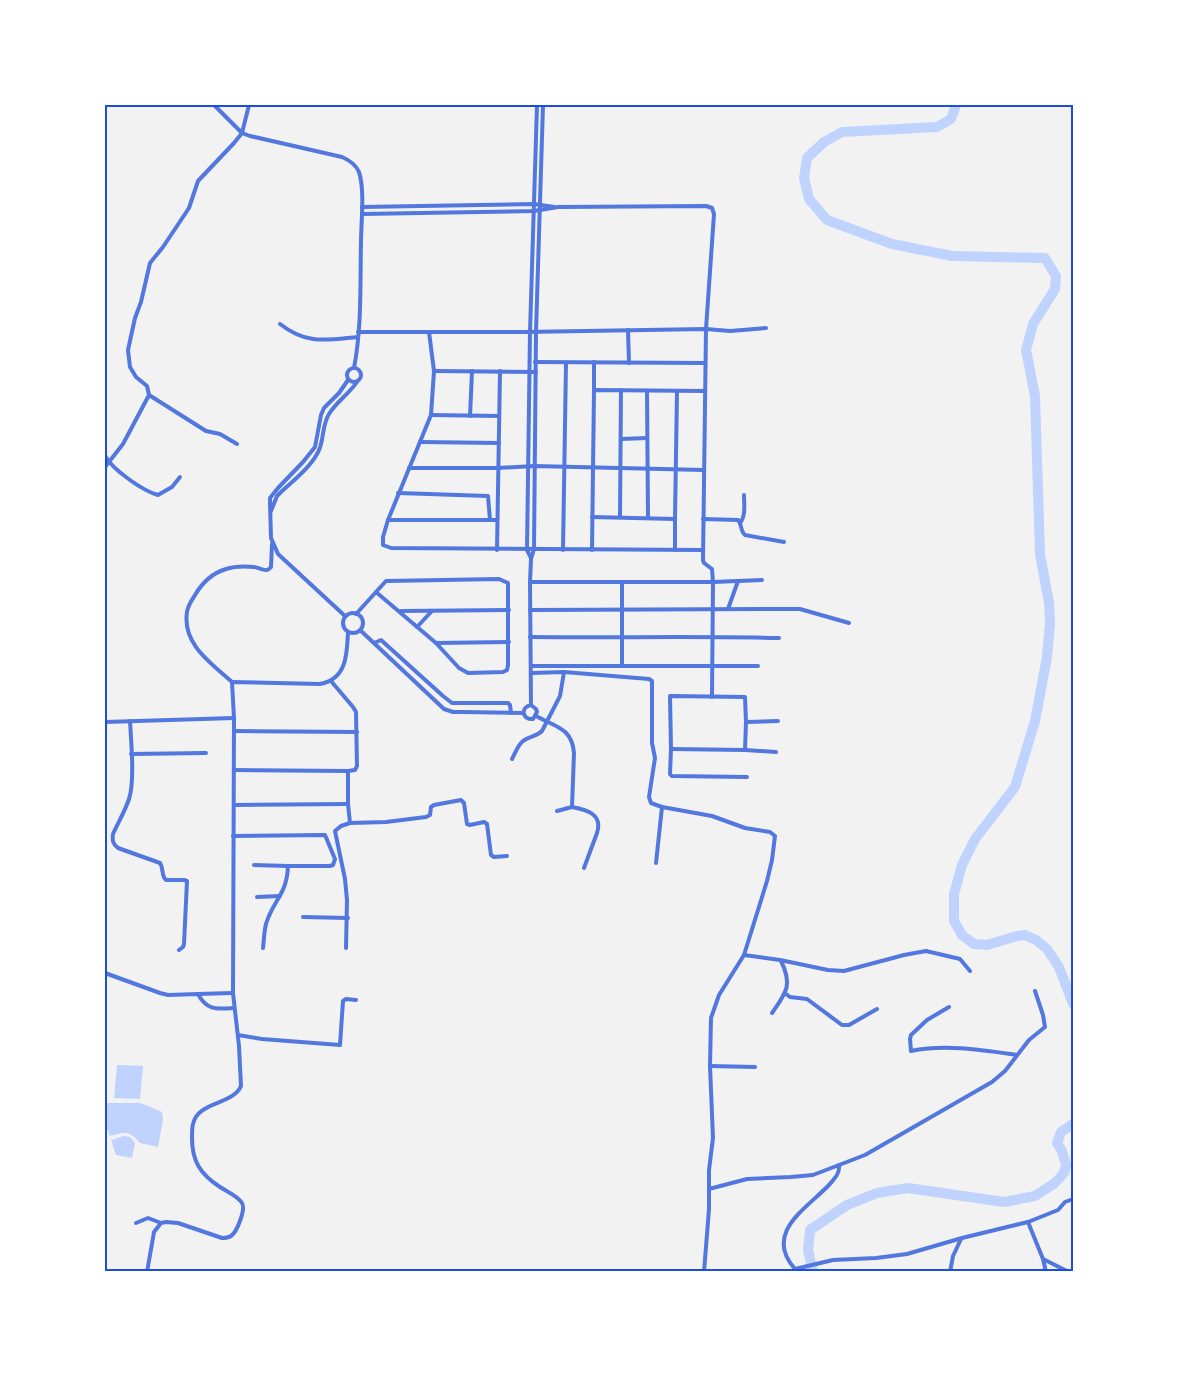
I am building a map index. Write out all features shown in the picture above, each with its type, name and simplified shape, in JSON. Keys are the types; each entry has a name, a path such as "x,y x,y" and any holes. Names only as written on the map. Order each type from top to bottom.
{"street":[{"path":"214,105 242,133 262,140 331,154 348,160 356,167 360,181 362,214 358,334 354,368"},
{"path":"105,467 123,444 149,395 147,386 130,368 128,350 150,263 189,208 198,181 242,133 249,105"},
{"path":"531,705 530,582 534,549 536,332 540,211 537,204 537,105"},
{"path":"531,559 528,550 530,332 534,211 537,204 543,105"},
{"path":"537,127 543,127"},
{"path":"362,207 537,204 558,207 706,206 712,208 714,214 705,363 703,519 703,562 712,569 713,582 712,697"},
{"path":"362,214 540,211 558,207"},
{"path":"280,324 300,337 331,340 358,334 429,332 706,329 730,331 766,328"},
{"path":"628,330 629,363"},
{"path":"429,332 434,371 431,415 388,520 383,541 385,547 497,550 703,550"},
{"path":"530,362 705,363"},
{"path":"592,550 594,362"},
{"path":"563,550 567,363"},
{"path":"270,512 277,496 319,452 325,423 330,413 361,377 358,369 348,370 346,377 348,380 324,408 315,447 274,493 270,503 270,512 270,531 278,554 345,616"},
{"path":"434,371 536,372"},
{"path":"470,416 472,371"},
{"path":"497,550 500,371"},
{"path":"348,380 357,382"},
{"path":"594,390 705,391"},
{"path":"620,517 621,390"},
{"path":"647,391 648,518"},
{"path":"675,550 677,391"},
{"path":"149,395 206,431 220,434 237,444"},
{"path":"431,415 499,416"},
{"path":"621,439 647,438"},
{"path":"420,442 499,443"},
{"path":"105,456 109,463 151,493 158,495 172,487 180,477"},
{"path":"409,468 534,466 704,470"},
{"path":"398,493 488,496 490,520"},
{"path":"744,495 741,531 745,535 784,542"},
{"path":"592,517 675,519"},
{"path":"703,519 738,520 740,522"},
{"path":"388,520 497,520"},
{"path":"273,543 270,569 252,566 226,569 205,581 198,590 187,612 189,633 196,649 232,681 320,684 331,681 339,672 346,657 348,632"},
{"path":"356,614 376,592 386,582 499,579 508,583 507,670 468,673 459,668 436,643 376,592"},
{"path":"530,582 762,580"},
{"path":"728,609 738,581"},
{"path":"622,582 622,666"},
{"path":"530,610 800,609 849,623"},
{"path":"400,611 508,610"},
{"path":"417,627 431,612"},
{"path":"356,614 362,619 363,627 353,634 348,632 342,624 345,616 356,614"},
{"path":"360,630 444,709 453,712 523,713"},
{"path":"530,637 779,639"},
{"path":"374,643 381,639 449,701 508,703 511,713"},
{"path":"436,643 509,642"},
{"path":"399,667 405,661"},
{"path":"531,666 758,666"},
{"path":"531,673 564,672 641,678 652,681 651,743 655,758 649,797 651,803 712,816 745,828 770,832 776,838 767,881 744,955 725,984 711,1018 713,1138 709,1170 709,1209 704,1272"},
{"path":"512,759 523,741 538,735 547,722 560,696 564,672"},
{"path":"136,1223 148,1218 161,1223 178,1223 222,1238 232,1236 243,1211 242,1203 217,1185 195,1162 192,1130 193,1122 199,1113 234,1094 240,1089 241,1081 233,993 234,718 232,681"},
{"path":"234,770 355,770 357,732 355,709 331,681"},
{"path":"422,689 428,682"},
{"path":"663,696 745,697 745,750"},
{"path":"670,696 670,774 672,776 747,777"},
{"path":"463,702 463,712"},
{"path":"523,713 527,706 531,705"},
{"path":"531,705 536,709 536,716"},
{"path":"523,713 528,719 536,716"},
{"path":"536,716 563,729 574,745 572,807"},
{"path":"105,722 234,718"},
{"path":"130,721 129,800 112,840 118,848 160,863 166,880 188,881 184,944 179,950"},
{"path":"746,722 778,721"},
{"path":"234,731 357,732"},
{"path":"671,749 776,752"},
{"path":"131,754 206,753"},
{"path":"348,771 350,823"},
{"path":"346,948 348,918 345,879 335,831 341,825 426,817 430,815 434,804 462,801 467,824 484,822 487,824 491,855 494,857 507,856"},
{"path":"234,804 348,804"},
{"path":"557,811 572,807 593,815 599,820 584,868"},
{"path":"656,863 662,807"},
{"path":"233,836 324,835 327,837 335,860 330,866 254,865"},
{"path":"263,948 266,924 287,882 288,866"},
{"path":"257,897 281,896"},
{"path":"303,917 348,918"},
{"path":"744,955 828,970 847,971 890,958 926,951 960,959 970,971"},
{"path":"772,1012 786,994 788,984 788,977 780,960"},
{"path":"105,973 160,993 233,993"},
{"path":"709,1188 747,1179 803,1176 839,1165 865,1155 973,1094 1005,1071 1029,1040 1045,1027 1035,991"},
{"path":"198,994 201,1000 210,1007 234,1008"},
{"path":"786,994 790,997 807,999 842,1025 849,1024 877,1008"},
{"path":"237,1035 340,1045 344,1000 356,1000"},
{"path":"949,1007 927,1020 911,1035 911,1051 942,1048 1017,1055"},
{"path":"710,1066 754,1067"},
{"path":"839,1165 838,1174 793,1220 785,1232 783,1239 787,1256 794,1268 844,1259 907,1254 1028,1222 1058,1209 1065,1202 1073,1199"},
{"path":"1028,1222 1046,1272"},
{"path":"147,1272 153,1232 161,1223"},
{"path":"950,1272 953,1256 962,1238"},
{"path":"1043,1259 1069,1272"}],"water":[{"path":"117,1065 143,1066 140,1099 114,1098"},
{"path":"105,1103 139,1103 162,1112 163,1120 158,1147 140,1143 126,1133 110,1136 105,1124"},
{"path":"124,1136 130,1137 135,1143 132,1158 116,1155 111,1140"}],"waterway":[{"path":"956,105 951,119 937,127 842,132 824,142 807,158 804,178 809,199 827,220 892,244 952,256 1045,258 1056,276 1055,289 1033,324 1026,350 1035,396 1040,554 1049,603 1050,623 1047,657 1035,721 1015,787 975,839 962,865 954,894 954,921 962,935 974,944 987,945 1025,935 1036,940 1047,949 1059,967 1073,1004"},
{"path":"813,1272 808,1250 810,1230 847,1205 877,1193 908,1188 1004,1202 1035,1196 1055,1183 1064,1173 1066,1165 1057,1143 1061,1132 1073,1124"}]}
